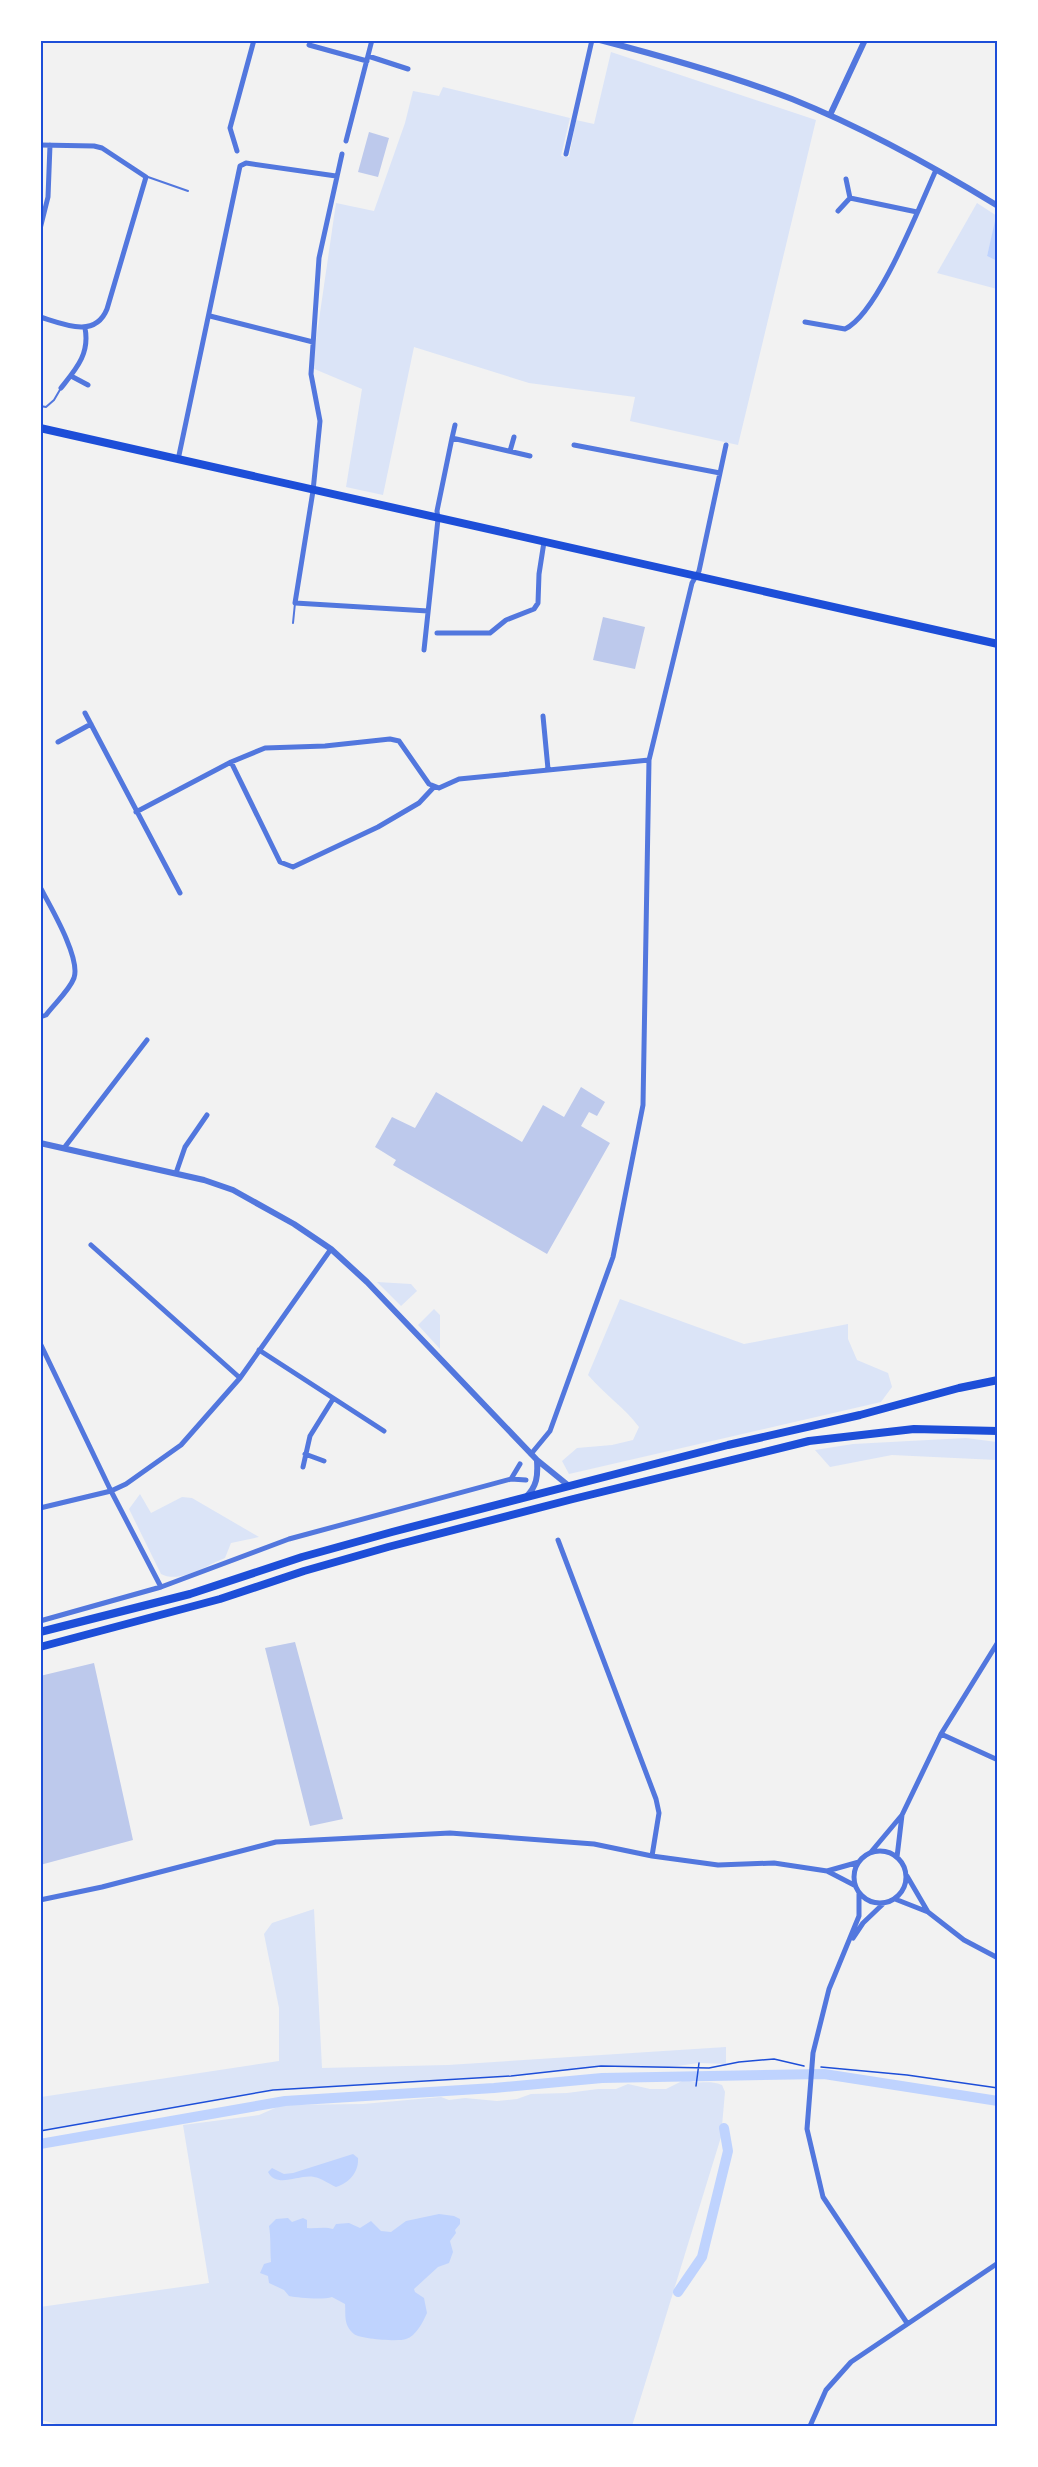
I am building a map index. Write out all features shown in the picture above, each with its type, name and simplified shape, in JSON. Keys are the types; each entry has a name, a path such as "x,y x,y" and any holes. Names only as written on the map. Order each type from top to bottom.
{"highway":[{"path":"40,1632 190,1594 313,1554 728,1444 860,1415 959,1388 998,1380"},
{"path":"40,1647 220,1599 304,1570 388,1547 809,1441 914,1429 998,1431"}],"main road":[{"path":"40,428 998,644"}],"street":[{"path":"237,151 230,128 254,40"},
{"path":"346,141 372,40"},
{"path":"566,154 592,40"},
{"path":"600,40 728,77 830,115 886,142 998,206"},
{"path":"830,115 865,40"},
{"path":"309,45 408,69"},
{"path":"40,145 83,144 102,148 146,177 107,309 101,320 85,328 40,317"},
{"path":"40,229 48,197 50,145"},
{"path":"342,154 319,258 311,374 320,421 313,491 295,603 428,611"},
{"path":"178,460 210,316 238,170 242,164 336,176"},
{"path":"805,322 845,329 860,319 898,256 936,170"},
{"path":"846,178 850,198"},
{"path":"850,198 917,212"},
{"path":"837,211 850,198"},
{"path":"210,316 313,342"},
{"path":"61,388 84,357 87,344 85,328"},
{"path":"71,376 88,385"},
{"path":"424,650 438,519 436,511 455,425"},
{"path":"510,451 514,436"},
{"path":"452,438 530,456"},
{"path":"574,445 720,473"},
{"path":"531,1454 550,1431 613,1257 643,1105 649,760 692,583 696,577 726,445"},
{"path":"437,633 490,633 506,620 534,609 538,603 539,574 544,543"},
{"path":"85,713 180,893"},
{"path":"543,716 548,770"},
{"path":"58,742 91,724"},
{"path":"136,812 231,762 265,748 325,746 390,739 399,741 429,784 439,788 459,779 649,760"},
{"path":"231,762 280,862 293,867 378,827 420,803 434,787"},
{"path":"40,887 74,958 76,972 73,980 45,1015 40,1017"},
{"path":"64,1148 147,1040"},
{"path":"176,1173 185,1147 207,1115"},
{"path":"40,1143 204,1180 240,1194 294,1224 332,1249 367,1282 531,1454 569,1486"},
{"path":"92,1245 240,1378"},
{"path":"40,1508 111,1491 126,1484 181,1444 240,1378 332,1249"},
{"path":"40,1342 111,1491 161,1587"},
{"path":"259,1350 384,1431"},
{"path":"303,1467 310,1436 333,1399"},
{"path":"305,1454 324,1461"},
{"path":"523,1499 534,1489 537,1480 537,1460"},
{"path":"511,1479 520,1464"},
{"path":"40,1621 161,1587 289,1539 511,1479 526,1480"},
{"path":"558,1540 656,1799 659,1813 652,1856"},
{"path":"884,1903 869,1901 859,1894 854,1885 853,1874 859,1862 871,1852 902,1815 941,1734 998,1642"},
{"path":"941,1734 998,1760"},
{"path":"897,1857 902,1815"},
{"path":"40,1899 102,1887 276,1842 450,1833 594,1844 652,1856 718,1865 774,1863 827,1871 854,1885"},
{"path":"871,1852 880,1851 897,1857 928,1912"},
{"path":"827,1871 859,1862"},
{"path":"848,1944 863,1923 884,1903 895,1899 902,1892 906,1874"},
{"path":"859,1894 859,1916 829,1989 813,2053 807,2129 823,2197 907,2323"},
{"path":"895,1899 928,1912 964,1940 998,1958"},
{"path":"810,2427 822,2399 836,2377 860,2355 998,2263"}],"lane":[{"path":"146,177 188,191"},
{"path":"40,406 46,407 54,400 61,388"},
{"path":"293,623 295,603"}],"path":[{"path":"40,2131 273,2090 511,2076 601,2066 709,2068 739,2062 774,2059 807,2066"},
{"path":"696,2086 699,2063"},
{"path":"816,2066 907,2075 998,2088"}],"shaded area":[{"path":"611,52 816,120 738,445 630,421 635,397 529,383 414,347 383,495 346,487 362,389 312,368 336,203 374,211 405,123 413,91 439,96 443,87 570,118 561,156 569,157 576,120 594,124"},
{"path":"977,203 997,216 987,256 997,261 997,289 937,273"},
{"path":"377,1282 411,1284 417,1291 401,1306"},
{"path":"620,1299 744,1344 848,1324 848,1339 857,1360 888,1373 892,1387 881,1402 569,1474 562,1461 577,1448 612,1445 633,1440 639,1427 588,1375"},
{"path":"434,1309 440,1315 440,1349 418,1325"},
{"path":"966,1438 997,1442 997,1460 892,1455 830,1467 815,1450 853,1444"},
{"path":"140,1494 151,1513 182,1497 192,1498 259,1537 231,1543 225,1558 193,1572 176,1577 161,1574 129,1509"},
{"path":"314,1909 322,2068 448,2065 726,2047 726,2064 699,2063 662,2068 601,2066 530,2074 273,2090 41,2131 41,2097 279,2061 279,2008 264,1934 272,1923"},
{"path":"686,2079 722,2085 725,2092 721,2137 632,2426 64,2426 41,2420 40,2307 209,2283 183,2125 259,2115 282,2105 363,2104 441,2097 449,2100 465,2098 497,2101 517,2099 531,2094 616,2089 628,2084 650,2089 666,2089"}],"water":[{"path":"995,221 997,223 997,261 987,256"},
{"path":"353,2154 358,2158 355,2172 349,2180 336,2187 314,2177 277,2180 268,2172 272,2168 284,2174 293,2173"},
{"path":"439,2214 460,2219 456,2233 450,2241 453,2252 449,2263 438,2267 414,2289 424,2298 427,2313 416,2332 406,2339 380,2340 358,2336 350,2331 345,2316 345,2304 332,2297 317,2299 289,2296 284,2290 269,2283 268,2276 260,2273 264,2264 271,2262 269,2226 276,2219 288,2218 292,2222 303,2218 307,2220 307,2228 333,2229 336,2224 349,2223 360,2228 371,2221 381,2231 391,2232 406,2221"}],"building":[{"path":"369,132 389,138 378,177 358,172"},
{"path":"603,617 645,627 635,669 593,660"},
{"path":"581,1087 605,1102 597,1116 589,1112 581,1126 610,1143 547,1254 393,1165 396,1160 375,1147 392,1117 415,1128 436,1092 522,1142 543,1105 564,1117"},
{"path":"295,1642 343,1819 310,1826 265,1648"},
{"path":"94,1663 133,1840 40,1865 40,1676"}],"waterway":[{"path":"40,2144 285,2101 494,2088 602,2078 824,2074 998,2101"},
{"path":"678,2292 702,2257 728,2151 724,2128"}]}
